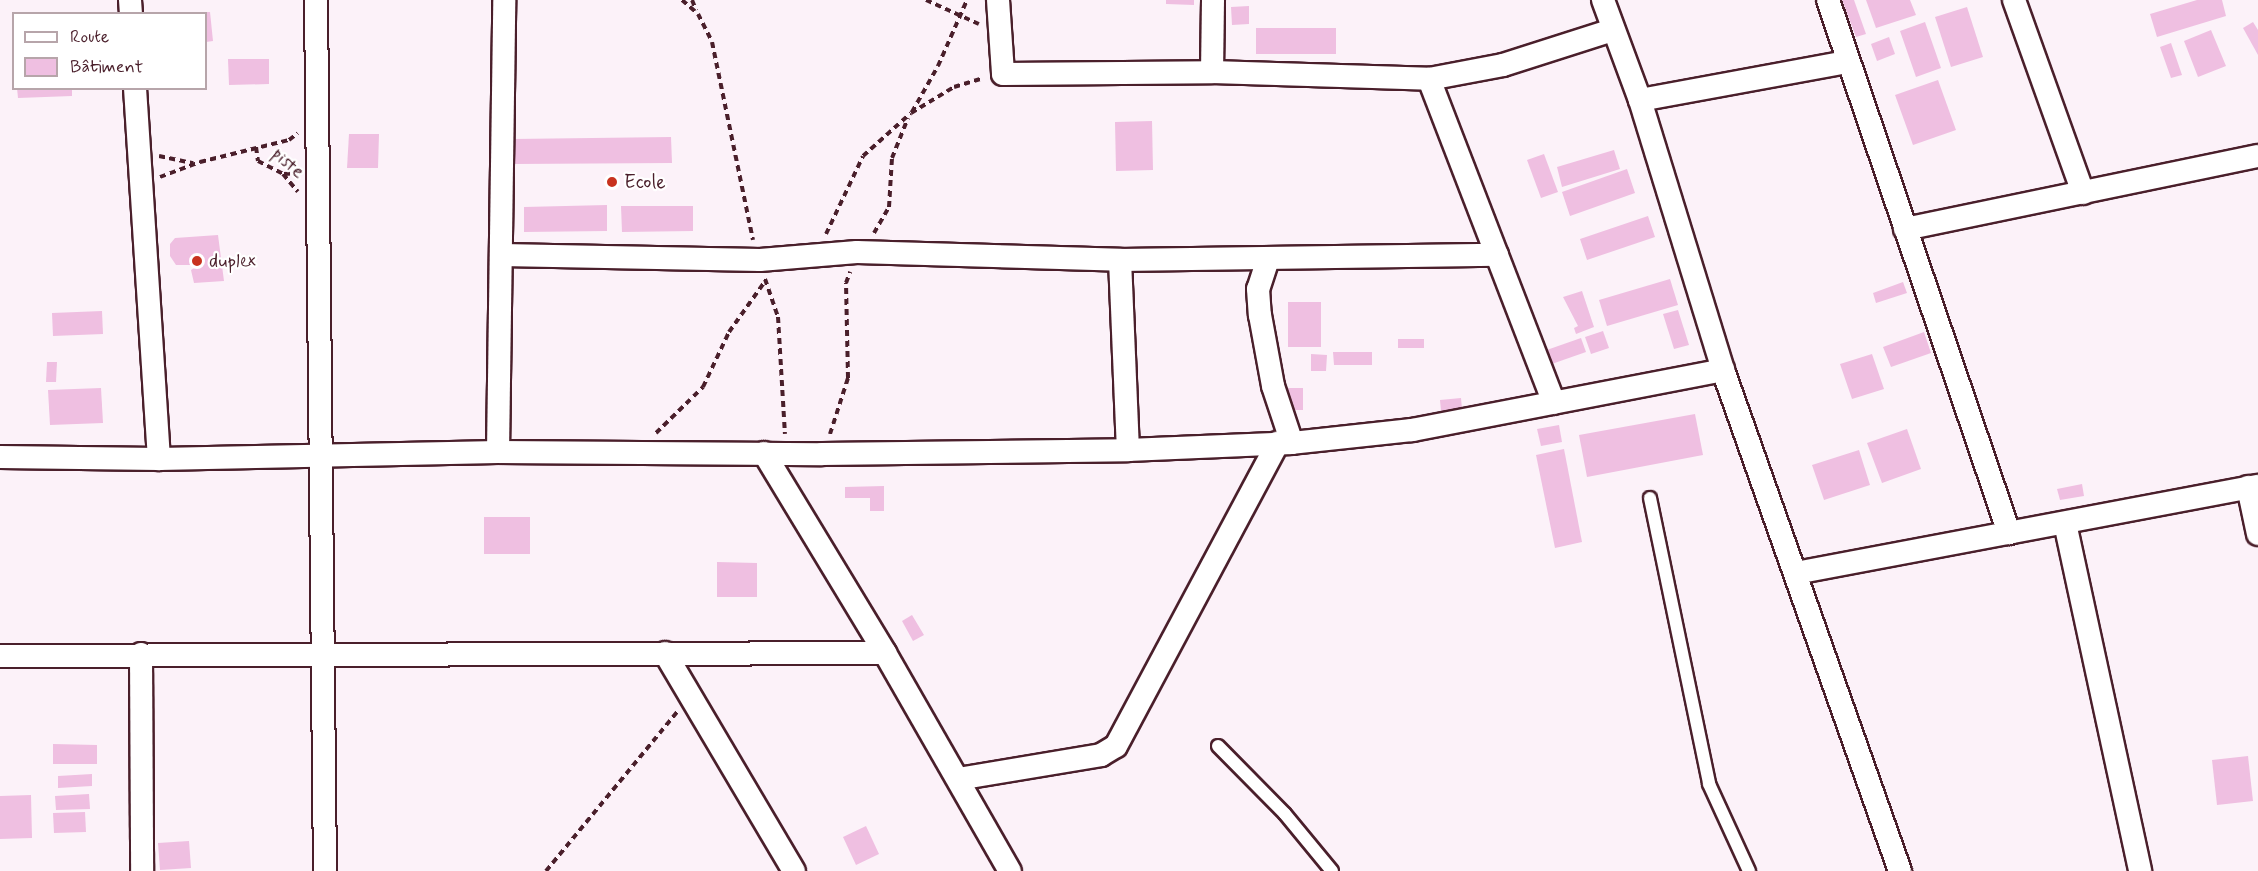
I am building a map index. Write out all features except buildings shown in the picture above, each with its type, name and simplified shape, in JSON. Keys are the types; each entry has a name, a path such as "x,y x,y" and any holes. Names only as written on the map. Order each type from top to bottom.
{"street":[{"path":"316,0 318,454 325,871"},
{"path":"498,452 504,0"},
{"path":"999,0 1002,74 1212,72 1429,79 1503,65 1614,30"},
{"path":"1212,72 1213,0"},
{"path":"1604,0 1640,100 1723,370 1900,871"},
{"path":"1828,0 2009,533"},
{"path":"2014,0 2083,193"},
{"path":"1640,100 1848,62"},
{"path":"1429,79 1554,403"},
{"path":"135,90 159,459"},
{"path":"1905,229 2258,156"},
{"path":"502,255 759,260 857,252 1120,260 1497,255"},
{"path":"958,779 1101,755 1116,746 1285,443 1260,315 1258,289 1268,259"},
{"path":"1120,260 1128,450"},
{"path":"0,457 159,459 498,452 822,454 1128,450 1285,443 1412,430 1723,370"},
{"path":"775,453 885,653 1010,871"},
{"path":"1796,573 2253,487 2258,534"},
{"path":"2065,523 2140,871"},
{"path":"0,656 323,653 885,653"},
{"path":"141,654 142,871"},
{"path":"665,654 794,871"}],"lane":[{"path":"1650,498 1709,784 1749,871"},
{"path":"1218,746 1285,814 1332,871"}],"path":[{"path":"682,0 698,14"},
{"path":"692,0 712,42 748,222 778,317 775,453"},
{"path":"926,0 999,33"},
{"path":"822,454 842,406 848,378 846,283 857,252 889,207 892,158 901,131 962,16 968,0"},
{"path":"142,188 169,172 256,147 290,140 316,118"},
{"path":"139,147 176,161 196,164"},
{"name":"piste","path":"256,147 258,161 283,174 304,198"},
{"path":"546,871 664,732 688,695"}],"place":[{"name":"Ecole","path":"612,182"},
{"name":"duplex","path":"197,261"}]}
